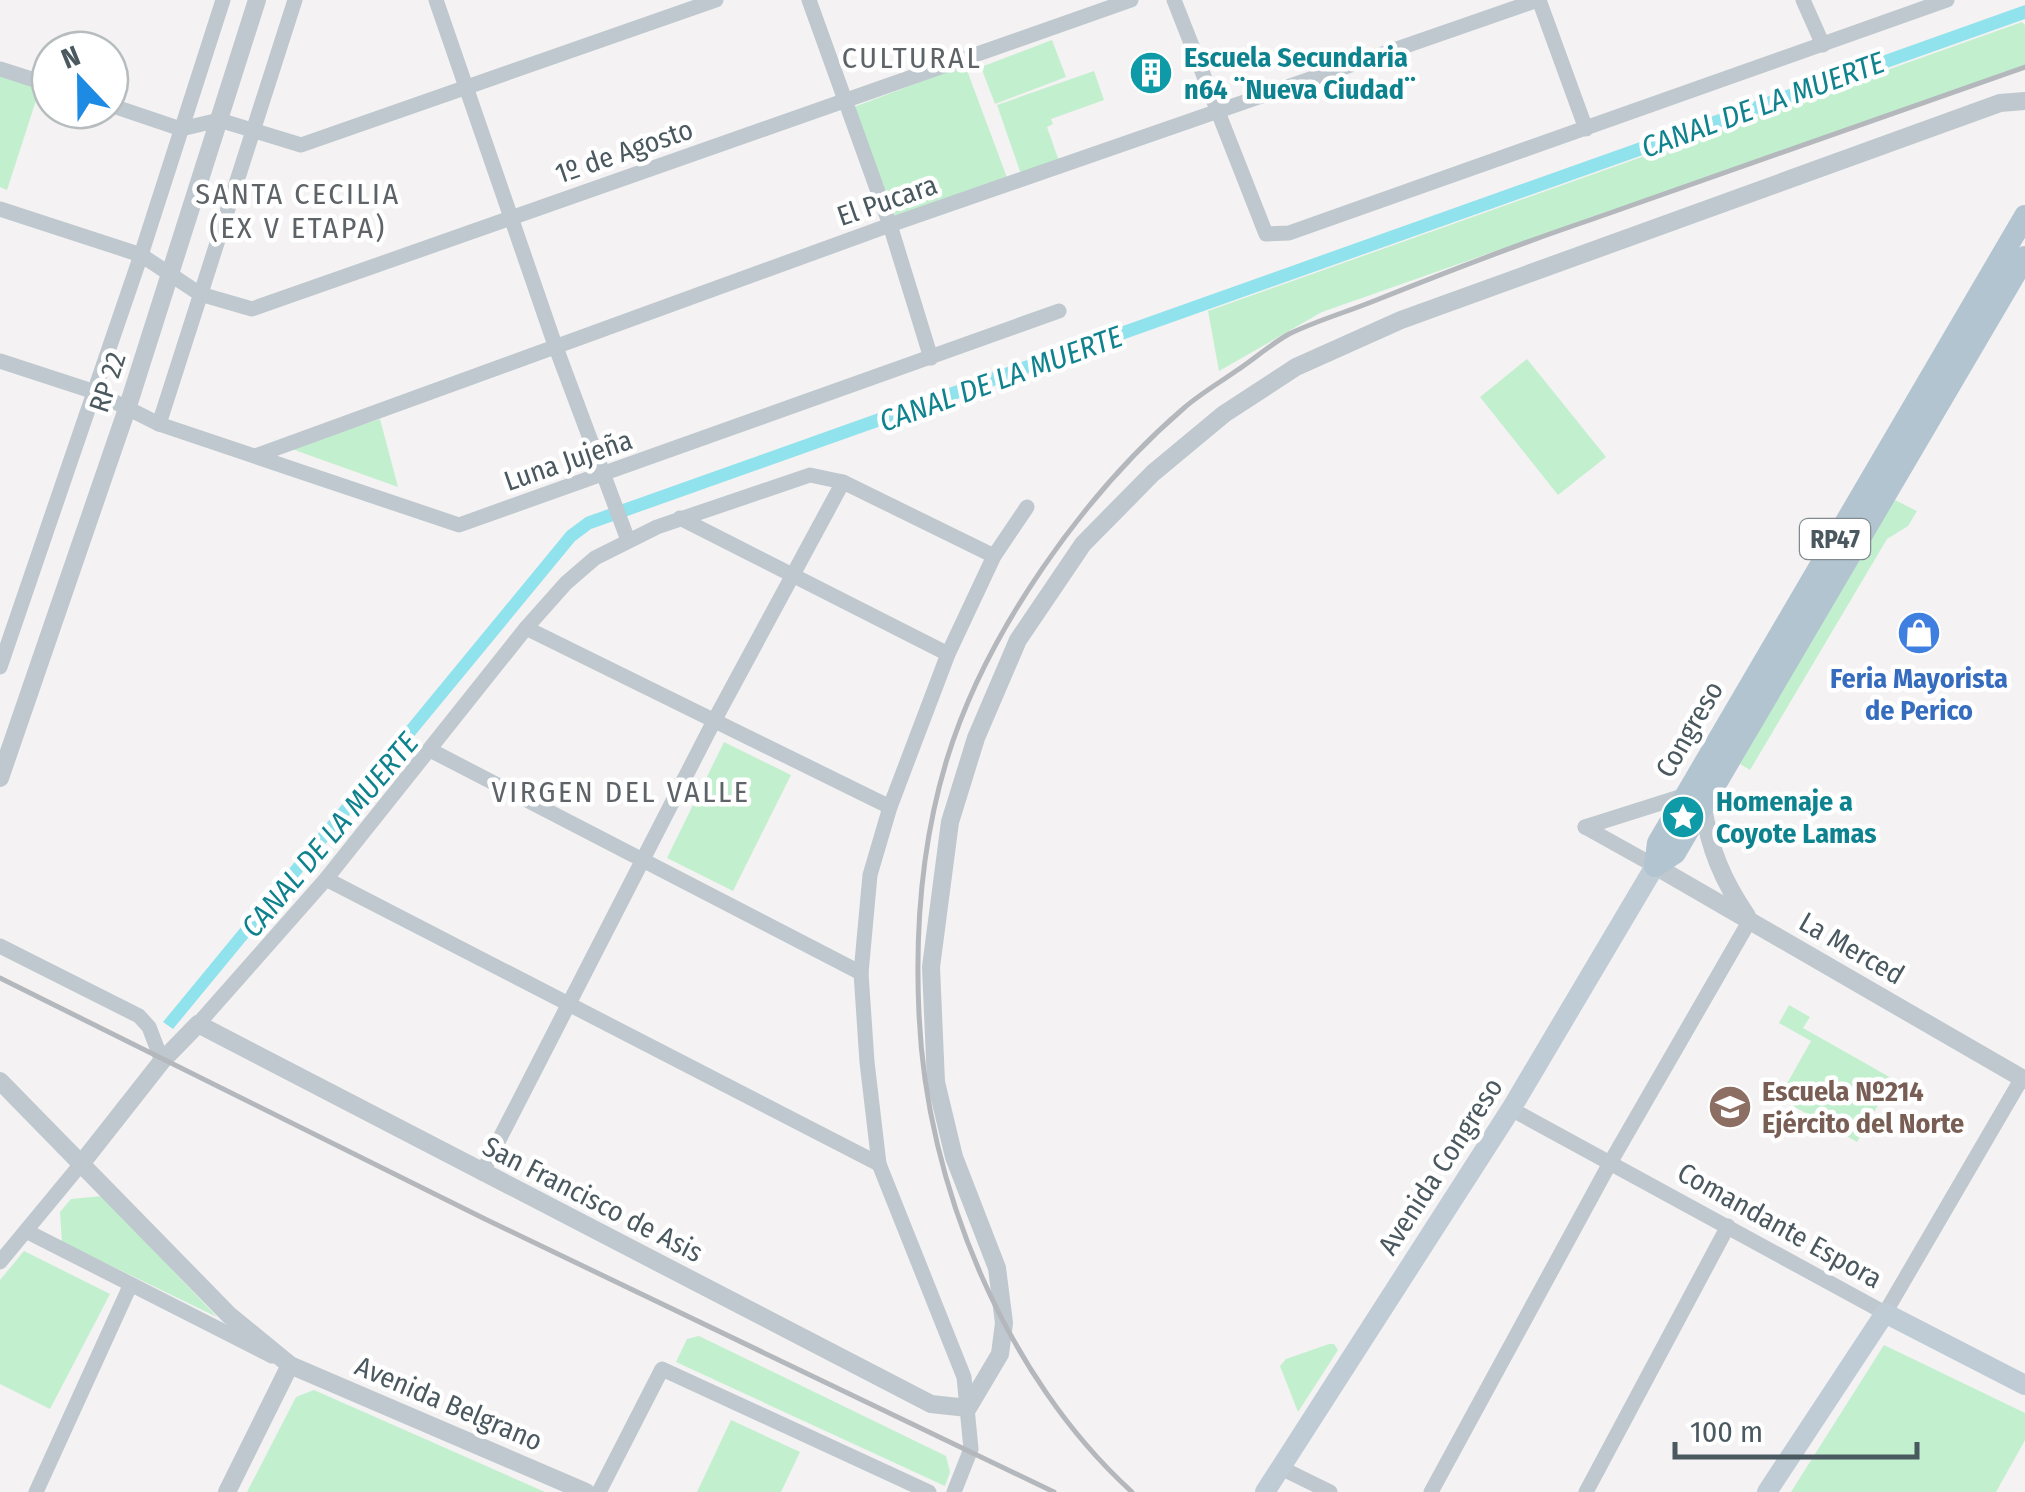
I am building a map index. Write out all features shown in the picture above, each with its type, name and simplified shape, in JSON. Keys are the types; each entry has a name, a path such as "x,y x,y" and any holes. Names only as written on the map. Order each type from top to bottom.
{"main road":[{"name":"Congreso","path":"1655,866 1675,853 1694,800 2025,216"},
{"name":"Congreso","path":"1694,800 2025,256"},
{"name":"Avenida Congreso","path":"1266,1492 1511,1109 1655,866"},
{"name":"Comandante Espora","path":"1885,1313 2025,1385"},
{"path":"1767,1492 1885,1313"}],"street":[{"path":"0,667 142,255 224,0"},
{"name":"RP 22","path":"2,769 128,406 258,0"},
{"path":"159,424 294,0"},
{"path":"436,0 555,345 625,533"},
{"path":"130,112 182,129 219,120 301,145 716,0"},
{"path":"808,0 890,225 932,358"},
{"name":"1º de Agosto","path":"0,209 142,255 200,294 252,309 1131,0"},
{"path":"1174,0 1266,234 1289,232 1947,0"},
{"path":"1539,0 1586,129"},
{"name":"El Pucara","path":"256,456 890,225 1539,0"},
{"path":"1802,0 1823,44"},
{"path":"0,69 30,79"},
{"path":"968,1408 1000,1354 1004,1322 997,1268 954,1157 936,1082 931,967 950,822 976,738 1018,640 1083,544 1153,474 1224,414 1296,367 1401,320 2000,103 2025,101"},
{"name":"Luna Jujeña","path":"0,360 95,392 159,424 459,525 1059,311"},
{"path":"0,1262 162,1061 326,879 526,628 566,583 625,533 810,476 843,482 994,556"},
{"path":"482,1173 714,720 843,482"},
{"path":"954,1492 971,1450 964,1377 879,1164 866,1062 861,973 870,875 890,807 948,654 994,556 1027,507"},
{"path":"680,518 948,654"},
{"path":"526,628 890,807"},
{"path":"430,750 861,973"},
{"path":"1430,1492 1610,1163 1750,920 1728,887 1694,800 1585,826 1655,866"},
{"name":"La Merced","path":"1655,866 2024,1079"},
{"path":"326,879 879,1164"},
{"path":"0,946 139,1016 149,1026 162,1061"},
{"name":"San Francisco de Asis","path":"198,1024 931,1404 968,1408"},
{"path":"1885,1313 2024,1079"},
{"name":"Avenida Belgrano","path":"0,1081 229,1316 290,1365 586,1492"},
{"name":"Comandante Espora","path":"1511,1109 1885,1313"},
{"path":"1586,1492 1728,1226"},
{"path":"26,1231 290,1365 227,1492"},
{"path":"36,1492 130,1286"},
{"path":"599,1492 662,1369 929,1492"},
{"path":"1280,1468 1330,1492"}],"green space":[{"path":"2022,22 2025,65 1322,312 1219,371 1208,311"},
{"path":"1052,40 1066,77 995,104 981,67"},
{"path":"965,65 1009,183 898,224 854,107"},
{"path":"0,71 30,81 30,119 7,190 0,187"},
{"path":"1094,71 1104,100 1051,119 1053,124 1047,127 1059,161 1021,174 997,105"},
{"path":"1527,359 1606,457 1558,495 1480,397"},
{"path":"380,419 398,487 289,448"},
{"path":"1891,498 1917,511 1908,526 1887,539 1750,770 1740,764"},
{"path":"724,742 791,775 733,891 667,858"},
{"path":"1789,1005 1810,1017 1803,1028 1893,1079 1857,1142 1779,1098 1811,1041 1779,1023"},
{"path":"102,1196 217,1317 62,1242 60,1212 71,1199"},
{"path":"24,1251 110,1294 50,1409 0,1384 0,1280"},
{"path":"699,1336 946,1456 950,1472 945,1486 676,1362 687,1339"},
{"path":"1329,1344 1338,1350 1298,1412 1280,1366 1286,1359"},
{"path":"1884,1345 2025,1413 2025,1440 1996,1492 1791,1492"},
{"path":"314,1390 545,1492 247,1492 296,1397"},
{"path":"731,1420 800,1452 781,1492 697,1492"}],"water":[{"name":"CANAL DE LA MUERTE","path":"2025,5 2025,19 591,529 575,541 173,1029 163,1022 567,531 586,517"}],"railway":[{"path":"1132,1492 1087,1445 1046,1393 980,1274 937,1144 925,1079 918,950 922,886 938,790 964,711 1013,615 1075,523 1147,443 1196,398 1289,334 1537,239 2025,67"},
{"path":"0,978 485,1219 1054,1492"}],"place":[{"name":"Escuela Secundaria n64 ¨Nueva Ciudad¨","path":"1151,73"},
{"name":"Feria Mayorista de Perico","path":"1919,633"},
{"name":"Homenaje a Coyote Lamas","path":"1683,817"},
{"name":"Escuela Nº214 Ejército del Norte","path":"1730,1107"}],"district":[{"name":"CULTURAL","path":"912,58"},
{"name":"SANTA CECILIA (EX V ETAPA)","path":"298,211"},
{"name":"VIRGEN DEL VALLE","path":"621,792"}]}
